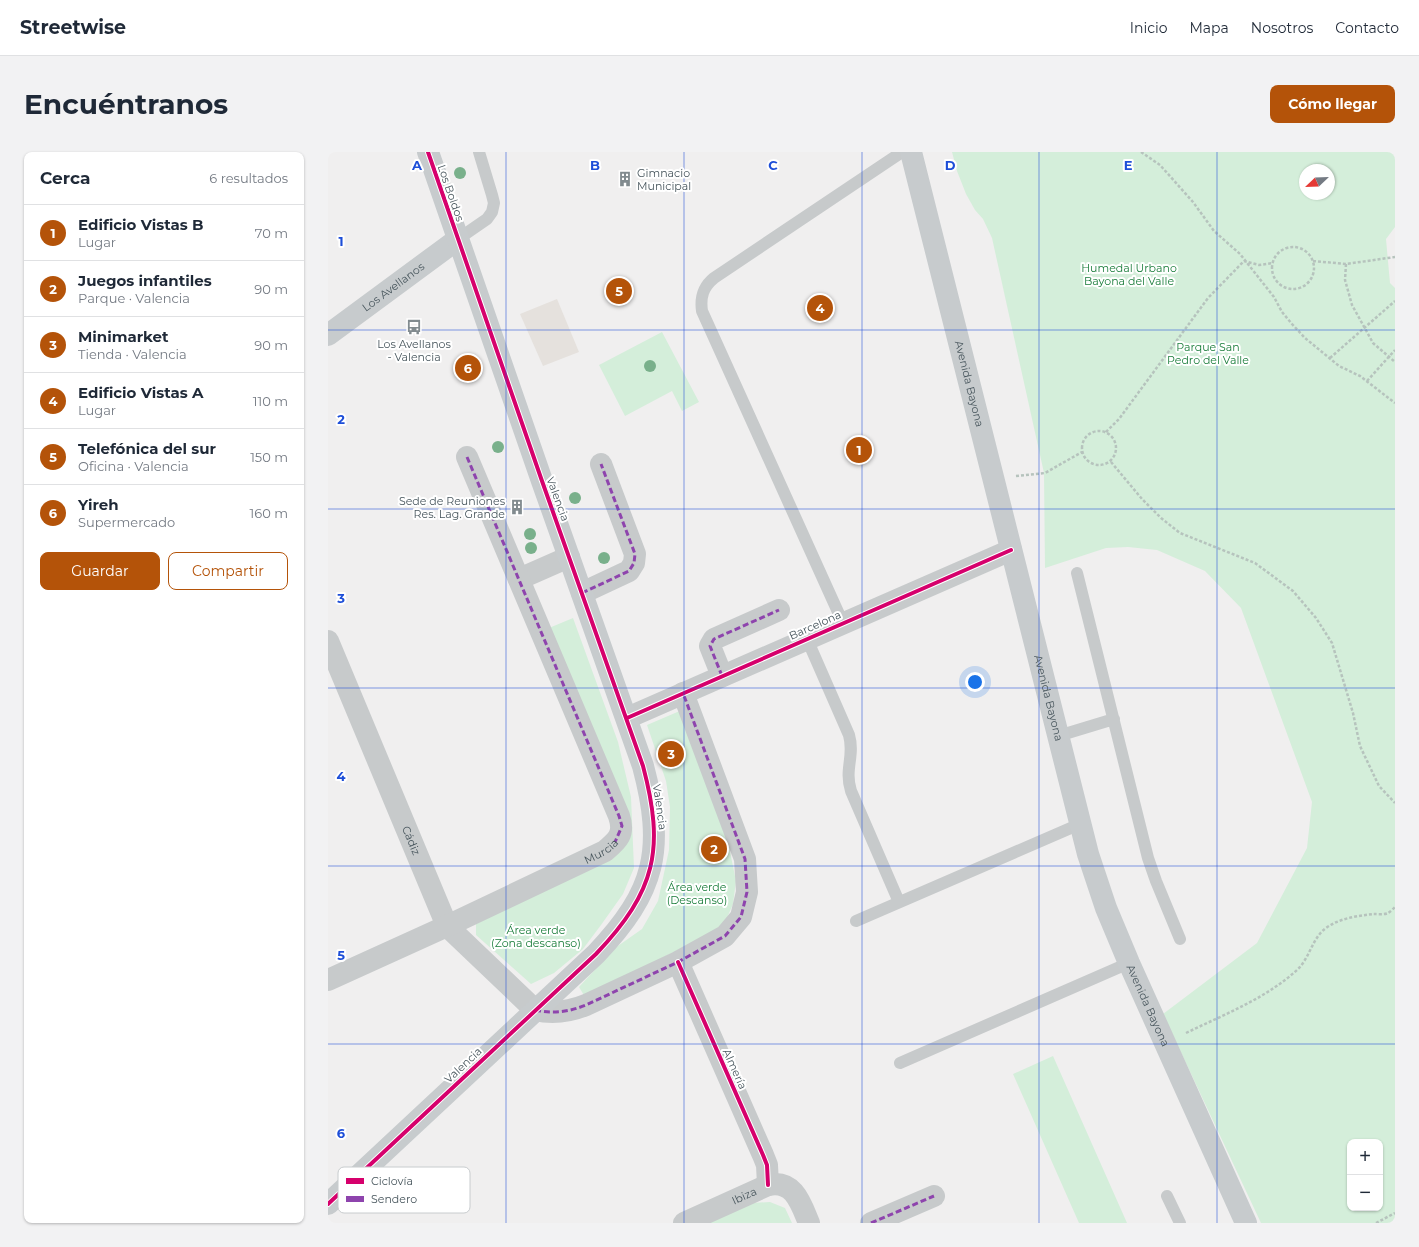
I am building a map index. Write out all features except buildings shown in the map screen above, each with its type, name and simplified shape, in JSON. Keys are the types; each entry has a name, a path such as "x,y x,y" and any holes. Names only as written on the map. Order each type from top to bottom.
{"street":[{"name":"Los Boldos","path":"428,152 458,239"},
{"name":"Avenida Bayona","path":"911,152 1080,824 1098,886 1129,963 1246,1223"},
{"name":"Los Avellanos","path":"328,335 458,239"},
{"name":"Valencia","path":"367,1167 596,954 612,937 644,890 655,844 654,821 650,794 643,766 458,239"},
{"name":"Murcia","path":"328,980 447,926 605,851 615,842 622,826 467,457"},
{"path":"582,593 629,570 634,563 635,554 601,464"},
{"name":"Barcelona","path":"626,718 1011,550"},
{"path":"519,579 569,557"},
{"path":"722,676 710,646 714,639 779,610"},
{"name":"Cádiz","path":"328,641 447,926 535,1010"},
{"path":"535,1010 556,1012 572,1011 586,1006 678,962 725,936 741,917 747,892 745,859 683,693"},
{"name":"Almería","path":"678,962 763,1155 767,1165 768,1185"},
{"name":"Ibiza","path":"684,1223 768,1185 774,1184 787,1186 793,1191 809,1223"},
{"name":"Valencia","path":"328,1204 338,1195"},
{"path":"871,1223 934,1196"}],"lane":[{"path":"458,239 487,219 492,212 494,204 478,152"},
{"path":"842,623 702,311 702,294 714,278 902,152"},
{"path":"1077,573 1148,858 1180,939"},
{"path":"807,639 849,735 852,748 848,775 851,791 899,902"},
{"path":"1058,736 1114,719"},
{"path":"856,921 1080,824"},
{"path":"900,1063 1129,963"},
{"path":"1167,1196 1180,1223"}],"path":[{"path":"1141,152 1160,165 1193,202 1214,231 1240,254 1244,261 1274,297 1282,312 1292,324 1339,366 1367,381 1395,403"},
{"path":"1291,247 1299,248 1305,251 1313,261 1314,268 1310,280 1305,285 1298,288 1289,288 1282,286 1277,281 1272,270 1273,263 1276,256 1284,249 1291,247"},
{"path":"1313,261 1346,264 1395,257"},
{"path":"1244,261 1259,265 1273,263"},
{"path":"1106,432 1119,419 1208,298 1244,261"},
{"path":"1346,264 1345,280 1352,306 1373,343 1395,362"},
{"path":"1330,358 1395,301"},
{"path":"1367,381 1395,350"},
{"path":"1099,431 1106,432 1115,440 1117,447 1116,454 1111,462 1101,466 1090,463 1085,459 1082,452 1084,440 1088,435 1099,431"},
{"path":"994,478 1044,473 1082,452"},
{"path":"1111,462 1142,499 1180,533 1255,563 1293,591 1316,618 1332,643 1353,713 1360,746 1379,786 1395,803"},
{"path":"1166,1044 1246,1005 1280,984 1304,963 1314,943 1325,928 1336,922 1354,916 1388,913 1395,907"},
{"path":"1376,1223 1395,1213"}],"shaded area":[{"path":"557,299 579,352 543,366 520,314"}],"green space":[{"name":"Parque San Pedro del Valle","path":"952,152 1395,152 1395,227 1386,239 1390,283 1395,288 1395,1223 1261,1223 1163,1014 1257,943 1307,848 1312,802 1241,608 1205,571 1157,550 1128,547 1106,548 1045,568 1044,473 992,238 983,219 975,210 966,194 957,171"},
{"path":"662,332 699,402 682,411 672,391 625,416 599,365"},
{"name":"Área verde (Zona descanso)","path":"573,618 618,742 631,797 634,868 623,894 583,949 554,973 531,984 476,935 476,924 623,847 549,628"},
{"name":"Área verde (Descanso)","path":"682,710 729,847 736,881 733,904 723,927 585,997 579,987 615,948 642,929 658,901 669,850 670,807 666,781 647,725"},
{"path":"1053,1056 1127,1223 1079,1223 1013,1074"},
{"path":"770,1202 785,1208 792,1223 708,1223 751,1203"}],"marked path":[{"path":"467,457 619,816 622,826 615,842"},
{"path":"582,593 629,571 634,563 635,554 601,464"},
{"path":"722,676 710,646 714,639 779,610"},
{"path":"535,1010 561,1012 586,1005 678,962 725,936 741,917 747,892 745,859 683,693"},
{"path":"871,1223 934,1196"}],"cycle path":[{"path":"368,1167 596,954 632,910 643,889 650,868 654,845 650,795 643,766 428,152"},
{"path":"627,718 1011,550"},
{"path":"678,962 763,1155 767,1165 768,1185"},
{"path":"328,1204 338,1195"}],"place":[{"name":"Gimnacio Municipal","path":"625,179"},
{"name":"Telefónica del sur","path":"619,291"},
{"name":"Edificio Vistas A","path":"820,308"},
{"name":"Los Avellanos - Valencia","path":"414,327"},
{"name":"Yireh","path":"468,368"},
{"name":"Edificio Vistas B","path":"859,450"},
{"name":"Sede de Reuniones Res. Lag. Grande","path":"517,507"},
{"name":"Minimarket","path":"671,754"},
{"name":"Juegos infantiles","path":"714,849"}],"park label":[{"name":"Humedal Urbano Bayona del Valle","path":"1129,274"}]}
